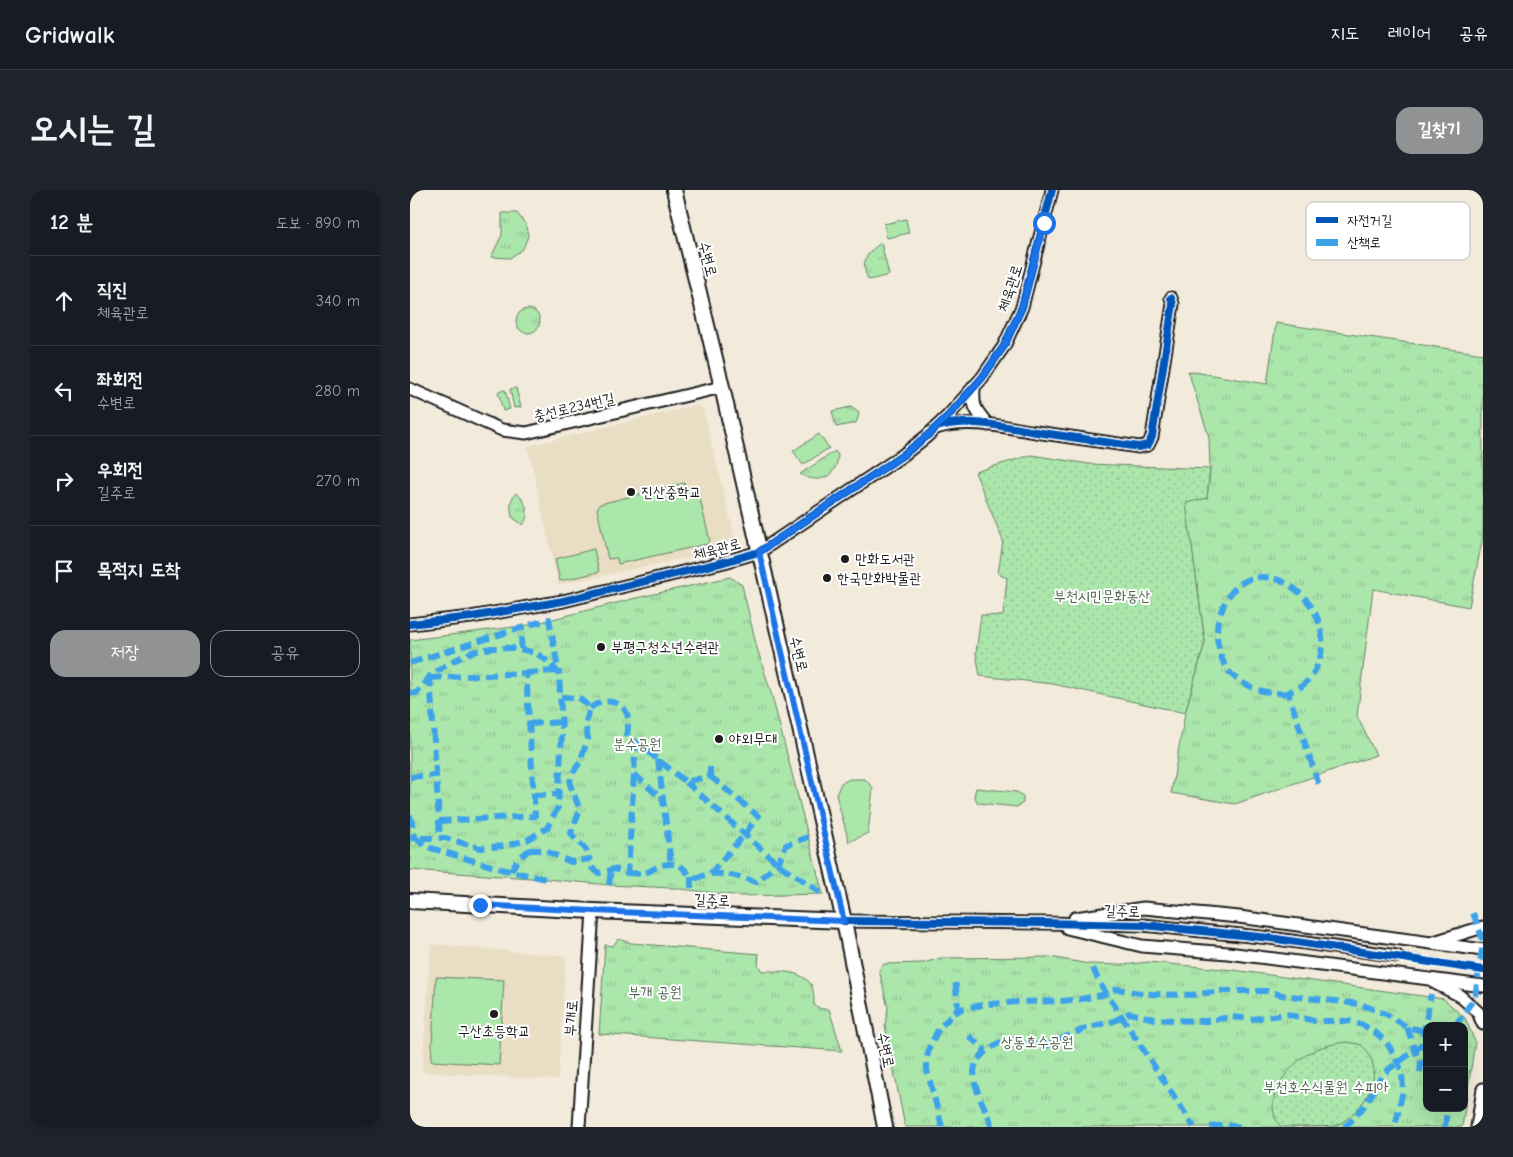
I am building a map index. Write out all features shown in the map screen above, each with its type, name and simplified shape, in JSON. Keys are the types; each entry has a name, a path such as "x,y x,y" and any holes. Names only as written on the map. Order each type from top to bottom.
{"main road":[{"name":"수변로","path":"674,190 722,387 844,921 885,1127"},
{"name":"길주로","path":"410,901 593,911 844,921"}],"street":[{"name":"체육관로","path":"410,624 472,617 563,601 759,552 903,455 948,416 982,378 1004,346 1022,307 1052,190"},
{"path":"935,428 961,424 988,425 1139,446 1148,445 1152,437 1173,304 1171,298"},
{"path":"974,386 975,409 988,425"},
{"name":"충선로234번길","path":"410,389 502,430 526,433 722,387"},
{"name":"길주로","path":"1044,923 1144,908 1239,917 1483,950"},
{"name":"부개로","path":"579,1127 593,911"},
{"name":"길주로","path":"844,921 1143,925 1270,938 1397,956"},
{"name":"길주로","path":"1044,923 1142,946 1228,953 1483,986"},
{"path":"1431,943 1483,927"},
{"path":"1424,978 1459,995 1478,1012 1483,1024"},
{"path":"1477,1127 1483,1088"}],"shaded area":[{"name":"진산중학교","path":"697,405 703,409 735,538 728,549 558,585 528,446"},
{"name":"구산초등학교","path":"431,944 566,956 558,1080 422,1072"}],"green space":[{"path":"502,213 517,213 526,225 528,236 523,249 510,258 491,257 502,235"},
{"path":"906,219 909,233 887,238 884,224"},
{"path":"881,243 889,275 869,280 864,264 871,251"},
{"path":"528,309 537,312 540,321 537,330 528,333 519,330 516,321 519,312"},
{"path":"1276,323 1483,354 1483,536 1469,607 1373,589 1357,716 1376,755 1235,804 1171,793 1185,713 1205,642 1185,502 1207,498 1210,469 1209,437 1188,371 1267,384"},
{"path":"516,388 521,407 514,408 510,389"},
{"path":"505,390 510,409 503,411 498,392"},
{"path":"851,407 859,413 856,423 836,427 832,411"},
{"path":"819,434 829,448 803,465 793,451"},
{"path":"835,451 838,455 837,463 830,474 820,479 813,479 800,474"},
{"name":"부천시민문화동산","path":"1031,455 1089,464 1210,469 1207,498 1186,503 1205,642 1185,713 1053,684 980,676 976,653 981,615 1003,616 1007,578 998,574 1003,541 975,472"},
{"path":"684,483 687,492 698,491 710,541 707,544 618,564 617,558 608,559 597,509 600,504"},
{"path":"516,493 525,503 527,512 523,525 512,517 511,502"},
{"path":"594,549 599,572 560,581 555,559"},
{"name":"분수공원","path":"730,577 742,585 823,894 742,896 672,888 410,870 410,640 529,625"},
{"path":"850,779 865,779 873,788 868,833 849,842 836,795 841,783"},
{"path":"976,788 1017,792 1023,796 1023,803 1017,807 978,803 974,796"},
{"name":"부개 공원","path":"618,939 631,943 759,954 758,965 762,971 793,973 811,984 814,1005 821,1009 829,1009 842,1051 599,1034 605,945 613,946"},
{"name":"상동호수공원","path":"1050,957 1089,964 1123,965 1148,962 1233,970 1444,999 1465,1018 1467,1022 1423,1022 1423,1112 1464,1112 1462,1127 905,1127 885,1025 888,1008 879,970 884,964 923,963 941,958"},
{"path":"436,977 504,980 499,1065 431,1061"},
{"name":"상동호수공원","path":"1468,1025 1475,1042 1468,1088"},
{"name":"부천호수식물원 수피아","path":"1346,1042 1361,1045 1366,1050 1372,1061 1374,1071 1370,1090 1359,1108 1335,1126 1281,1127 1275,1117 1273,1108 1274,1099 1281,1080 1294,1065 1309,1053 1327,1046"}],"tunnel":[{"path":"1397,956 1483,970"}],"marked path":[{"path":"1288,693 1271,693 1246,685 1232,675 1222,658 1217,636 1219,618 1231,593 1246,580 1265,577 1284,582 1301,594 1314,611 1321,631 1321,654 1309,679 1302,686 1288,693 1319,785"},
{"path":"410,663 549,619 559,674"},
{"path":"521,649 522,628"},
{"path":"410,693 417,693 430,676 449,663 472,652 491,648 516,648 536,653 550,663 559,674 562,730 558,807 547,828 527,840 505,846 480,848 445,838 410,838"},
{"path":"526,673 556,671"},
{"path":"430,678 526,673 535,816 439,821"},
{"path":"430,676 440,838"},
{"path":"561,697 579,698 590,708 585,725 588,738 580,762 571,776 570,784 580,810 571,833 587,851 590,859"},
{"path":"590,708 605,702 620,705 628,717 627,735 686,782 710,776 710,761"},
{"path":"529,724 562,722"},
{"path":"529,850 543,850 571,862 590,859 592,868 599,873 614,869 628,873 636,740"},
{"path":"658,759 671,864"},
{"path":"634,774 664,801"},
{"path":"410,777 436,775"},
{"path":"710,776 758,816 710,874"},
{"path":"686,782 778,864 823,894"},
{"path":"534,795 558,794"},
{"path":"410,815 415,837 411,839"},
{"path":"415,837 424,846 501,869 546,879"},
{"path":"628,873 645,873 662,865 675,864 683,868 689,875 697,878 704,875 719,874 756,882 778,864 786,845 808,837"},
{"path":"511,871 517,860 529,850 528,845"},
{"path":"609,885 611,869"},
{"path":"691,876 691,890"},
{"path":"1473,913 1483,940"},
{"path":"1458,1022 1475,997 1483,942"},
{"path":"1093,968 1099,982 1194,1127"},
{"path":"942,1127 927,1070 927,1058 929,1048 939,1028 958,1007 955,979"},
{"path":"954,1013 964,1008 989,1004 1081,999 1102,995 1117,989 1146,994 1190,995 1221,991 1267,991 1282,995 1360,1004 1388,1015 1407,1027 1423,1031"},
{"path":"1374,1086 1389,1069 1421,1046 1431,994"},
{"path":"991,1127 975,1083 974,1071 976,1061 986,1051 1002,1041 1012,1040 1044,1047 1086,1028 1114,1021 1129,1013 1155,1019 1194,1021 1231,1017 1252,1019 1287,1014 1315,1021 1349,1021 1363,1025 1386,1042 1402,1071 1403,1090 1395,1127"},
{"path":"1407,1027 1421,1063 1420,1073"},
{"path":"969,1036 986,1051"},
{"path":"1344,1127 1368,1101 1379,1082"},
{"path":"1445,1127 1447,1112"},
{"path":"1210,1127 1225,1125 1241,1127"}],"cycle path":[{"path":"410,624 471,617 563,601 759,552 903,455 948,416 982,378 1004,346 1022,307 1052,190"},
{"path":"937,427 960,423 986,424 1139,447 1148,445 1152,437 1173,304 1171,298"},
{"path":"844,921 1143,925 1270,938 1483,970"}],"place":[{"name":"진산중학교","path":"631,492"},
{"name":"만화도서관","path":"845,559"},
{"name":"한국만화박물관","path":"827,578"},
{"name":"부평구청소년수련관","path":"601,647"},
{"name":"야외무대","path":"719,739"},
{"name":"구산초등학교","path":"494,1014"}],"route":[{"path":"480,905 844,921 759,552 903,455 948,416 982,378 1004,346 1022,307 1044,223"}]}
